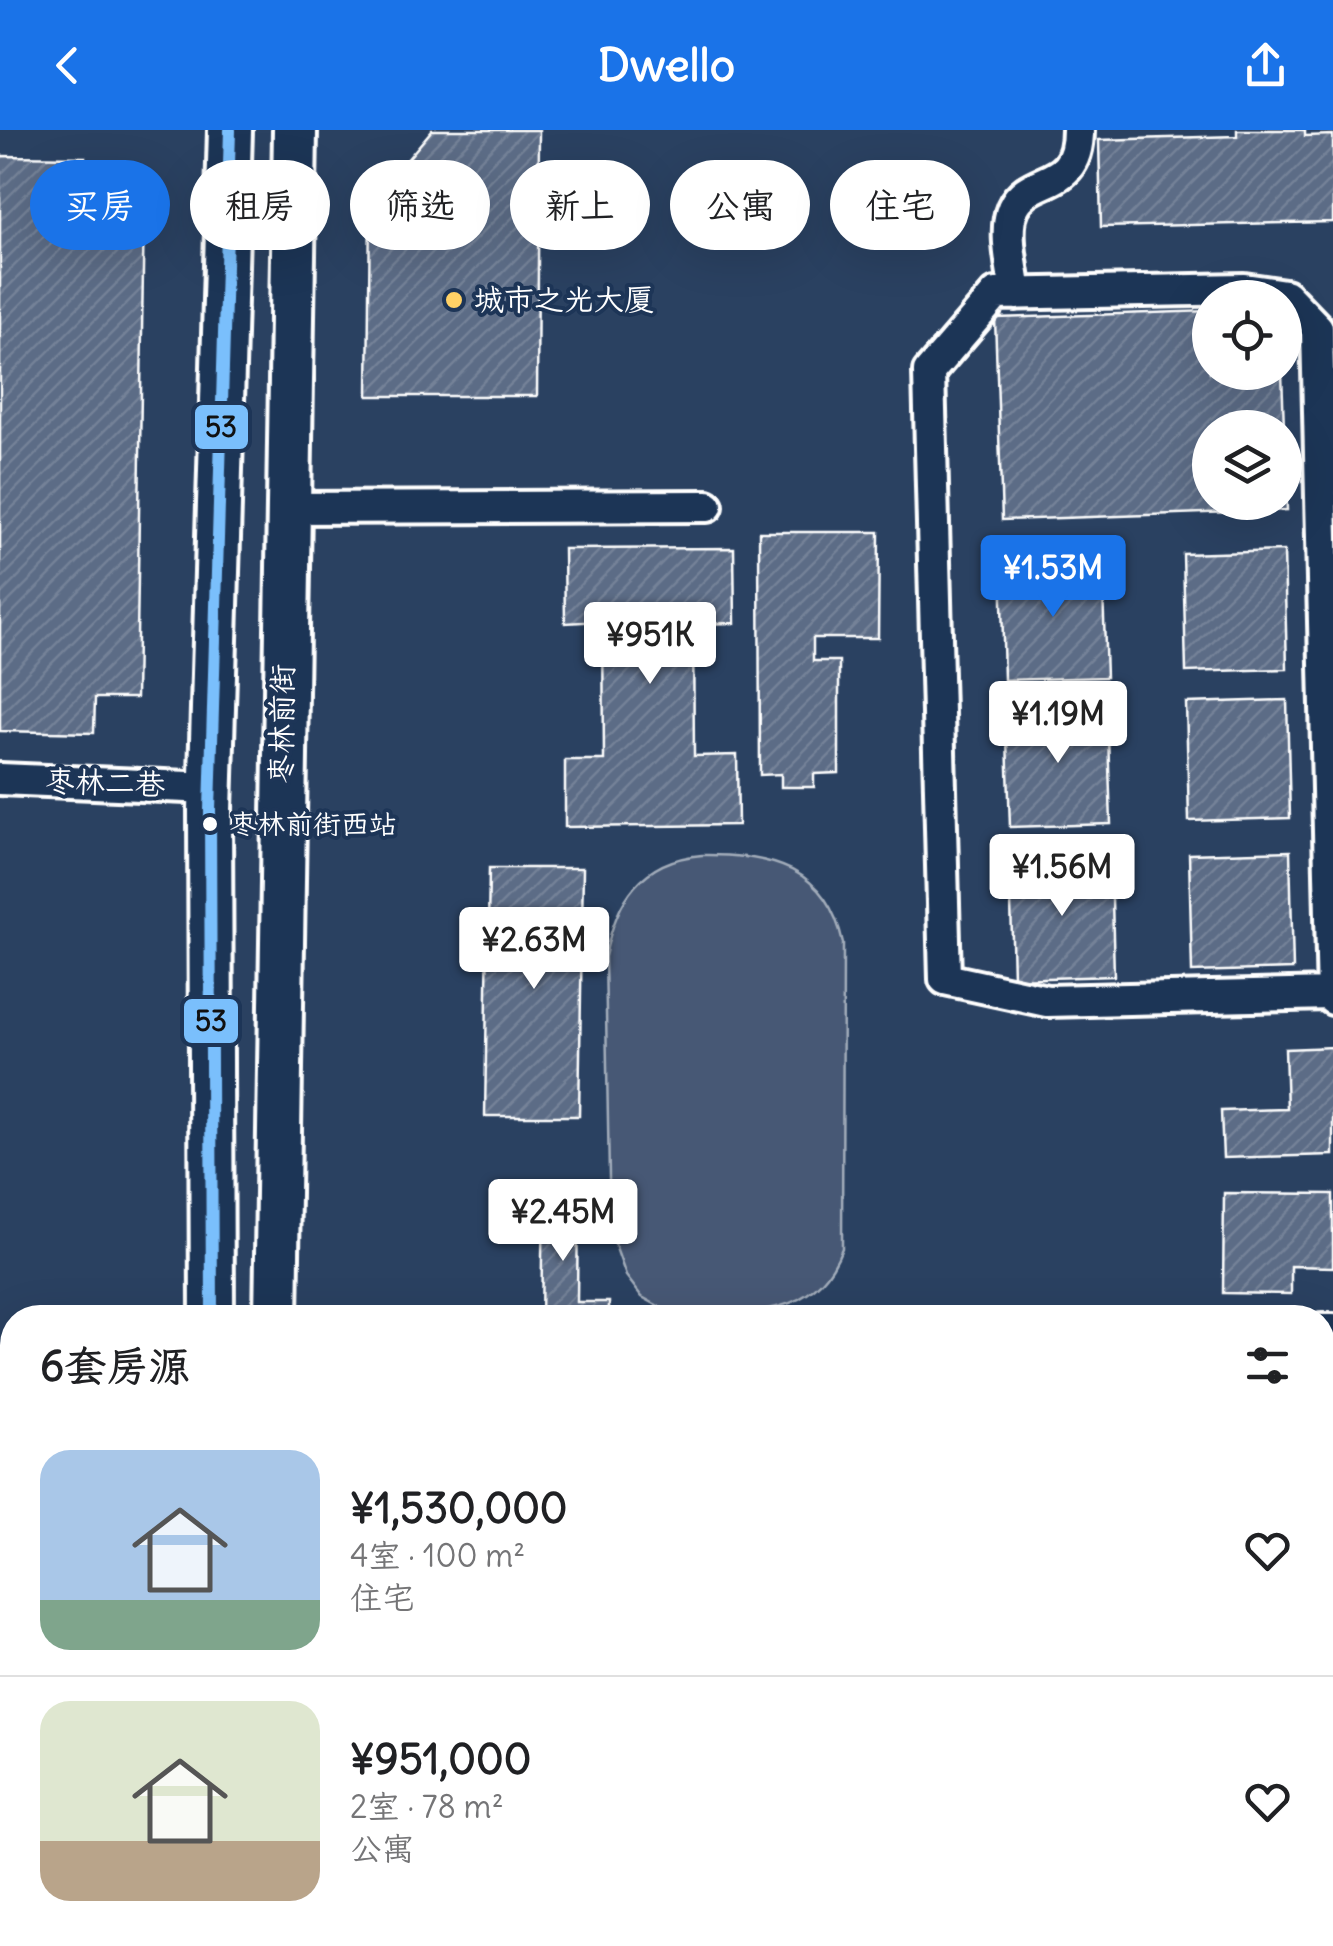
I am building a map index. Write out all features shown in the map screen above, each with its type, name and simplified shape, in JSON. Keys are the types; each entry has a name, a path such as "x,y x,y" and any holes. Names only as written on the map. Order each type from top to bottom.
{"main road":[{"path":"212,1305 211,788 230,130"},
{"name":"枣林前街","path":"276,1305 295,130"}],"street":[{"path":"1016,294 1009,220 1015,203 1067,169 1078,154 1078,130"},
{"path":"1244,289 1285,295 1317,328 1332,997 1047,1001 944,979 930,372 996,294 1016,294 1244,289"},
{"path":"286,508 707,506"},
{"name":"枣林二巷","path":"0,779 211,788"}],"shaded area":[{"path":"727,855 772,862 792,870 824,897 843,943 842,1248 828,1274 811,1291 783,1305 657,1305 642,1297 626,1276 610,1231 605,957 616,918 635,886 647,874 681,858"}],"building":[{"name":"城市之光大厦","path":"432,130 539,130 539,160 510,160 510,250 538,250 537,396 368,396 370,250 490,250 490,160 407,160"},
{"path":"1237,130 1305,130 1305,136 1333,135 1333,222 1101,227 1099,140 1237,136"},
{"path":"0,156 85,157 30,160 30,250 143,250 136,698 95,698 94,733 0,731"},
{"path":"1192,312 1192,390 1283,390 1283,410 1192,410 1192,513 1002,520 995,318"},
{"path":"759,532 879,532 878,638 813,638 813,661 839,661 839,773 814,774 814,787 781,787 781,774 760,775"},
{"path":"734,548 735,623 693,624 694,756 737,755 738,825 565,827 565,760 604,760 603,621 565,623 564,549"},
{"path":"1284,551 1287,669 1186,672 1183,554"},
{"path":"1102,559 1106,677 1004,680 1001,562"},
{"path":"1287,700 1290,818 1189,821 1186,703"},
{"path":"1107,706 1111,824 1010,827 1006,709"},
{"path":"1290,851 1293,969 1192,972 1189,854"},
{"path":"1111,859 1114,976 1013,979 1010,861"},
{"path":"489,868 583,868 579,1116 485,1116"},
{"path":"1333,1047 1333,1155 1223,1158 1221,1111 1287,1109 1285,1049"},
{"path":"1224,1193 1333,1194 1333,1267 1291,1266 1291,1294 1223,1293"},
{"path":"543,1198 578,1198 577,1302 609,1305 541,1305"}],"transit line":[{"name":"53","path":"212,1305 210,810 230,130"}],"place":[{"name":"城市之光大厦","path":"454,300"},
{"name":"枣林前街西站","path":"210,824"}]}
